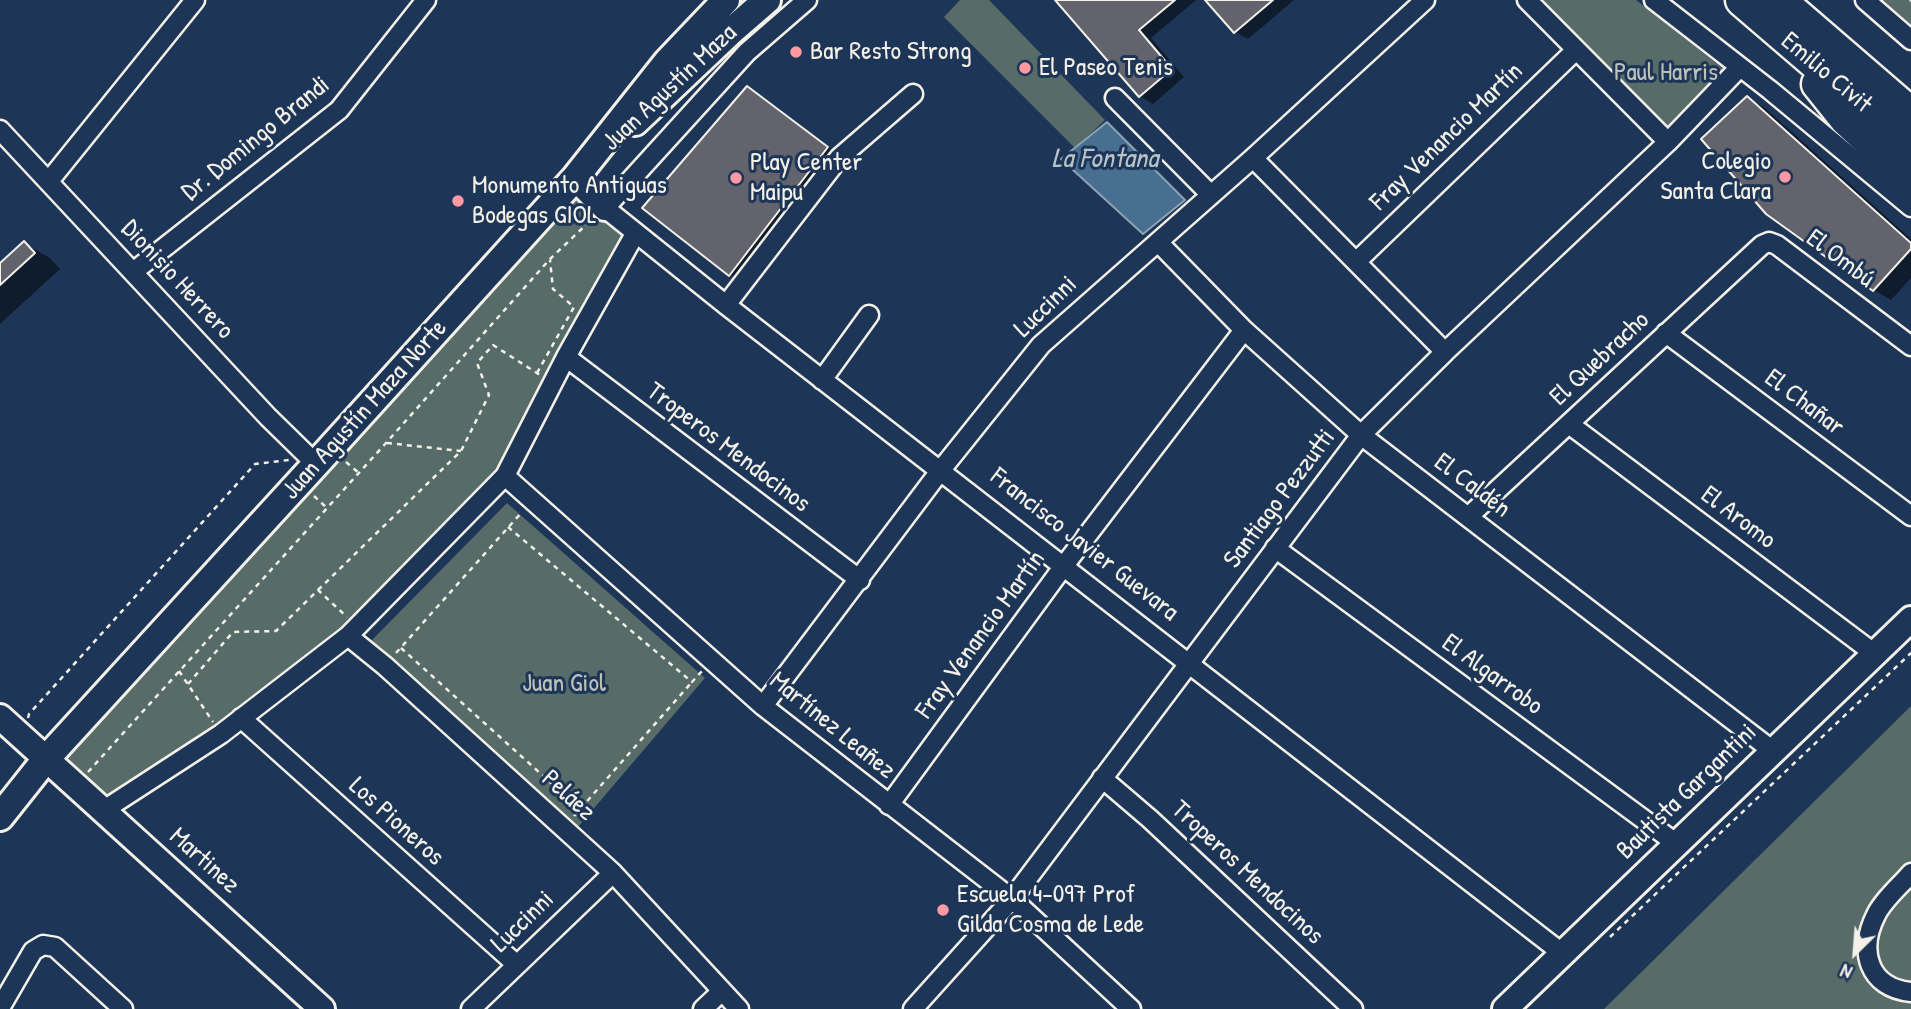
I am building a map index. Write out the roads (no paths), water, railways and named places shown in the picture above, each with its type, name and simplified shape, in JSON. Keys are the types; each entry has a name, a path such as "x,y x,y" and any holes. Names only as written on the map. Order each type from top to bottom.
{"highway":[{"name":"Emilio Civit","path":"1742,0 1779,11 1911,114"},
{"name":"Emilio Civit","path":"1779,11 1911,145"},
{"path":"1779,11 1911,90"},
{"path":"1779,11 1846,119 1911,179"}],"main road":[{"name":"Juan Agustín Maza Norte","path":"0,817 46,759 313,461 575,178 667,62 726,0"},
{"name":"Juan Agustín Maza","path":"575,178 767,0"}],"street":[{"path":"50,181 195,0"},
{"name":"Dr. Domingo Brandi","path":"132,272 339,110 426,0"},
{"path":"605,208 747,52 807,0"},
{"name":"Luccinni","path":"763,706 940,471 1041,345 1253,158 1424,0"},
{"path":"1527,0 1668,142"},
{"path":"1654,0 1911,207"},
{"path":"1866,0 1911,40"},
{"name":"Fray Venancio Martín","path":"1356,262 1576,50"},
{"name":"Santiago Pezzutti","path":"920,1006 1012,899 1361,435 1668,142 1740,67"},
{"path":"726,306 839,158 913,94"},
{"path":"1115,98 1211,195"},
{"name":"Dionisio Herrero","path":"0,130 268,417 313,461"},
{"path":"1253,158 1445,352"},
{"name":"Francisco Javier Guevara","path":"575,178 635,234 726,306 1562,953"},
{"path":"104,810 221,734 353,631 505,476 566,357 635,234"},
{"name":"El Caldén","path":"1157,242 1244,330 1361,435 1773,751"},
{"name":"El Quebracho","path":"1469,516 1762,245 1769,242"},
{"name":"El Ombú","path":"1769,242 1777,245 1911,346"},
{"path":"822,380 869,315"},
{"name":"Fray Venancio Martín","path":"889,805 1063,567 1244,330"},
{"name":"El Chañar","path":"1667,333 1911,516"},
{"name":"Troperos Mendocinos","path":"566,357 859,580"},
{"name":"El Aromo","path":"1569,424 1875,654"},
{"name":"Martínez Leañez","path":"505,476 763,706 1012,899 1131,1009"},
{"name":"El Algarrobo","path":"1275,548 1676,844"},
{"name":"Bautista Gargantini","path":"1505,1009 1911,619"},
{"name":"Peláez","path":"353,631 385,666 613,873 738,1009"},
{"name":"Martinez","path":"0,717 321,1009"},
{"name":"Los Pioneros","path":"241,718 516,965"},
{"name":"Troperos Mendocinos","path":"1102,778 1150,819 1353,1009"},
{"name":"Luccinni","path":"471,1009 613,873"},
{"path":"1911,873 1876,913 1868,937 1868,962 1873,974 1893,989 1911,992"},
{"path":"0,1008 33,951 43,945 55,947 123,1009"},
{"path":"704,1009 722,991"}],"water":[{"name":"La Fontana","path":"1107,122 1185,200 1143,234 1061,159"}],"place":[{"name":"Bar Resto Strong","path":"796,52"},
{"name":"El Paseo Tenis","path":"1025,68"},
{"name":"Colegio Santa Clara","path":"1785,177"},
{"name":"Play Center Maipu","path":"736,178"},
{"name":"Monumento Antiguas Bodegas GIOL","path":"458,201"},
{"name":"Escuela 4-097 Prof Gilda Cosma de Lede","path":"943,910"}],"park label":[{"name":"Paul Harris","path":"1666,73"},
{"name":"Juan Giol","path":"564,684"}]}
